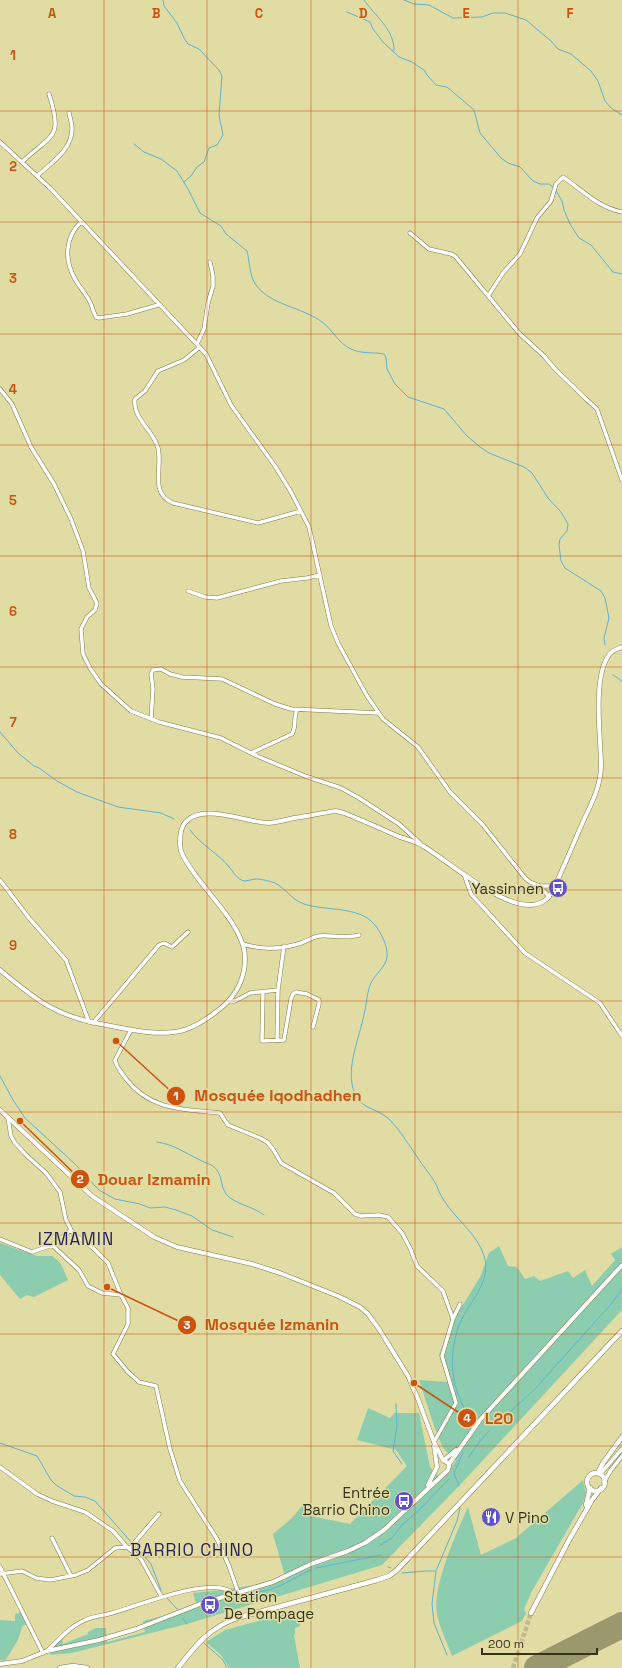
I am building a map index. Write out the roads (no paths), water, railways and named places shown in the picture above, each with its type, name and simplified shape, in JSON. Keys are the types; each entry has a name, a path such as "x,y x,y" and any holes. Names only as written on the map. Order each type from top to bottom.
{"main road":[{"path":"178,1668 208,1633 221,1625 237,1618 377,1580 389,1576 397,1570 622,1331"},
{"path":"582,1516 590,1488 587,1481 591,1474 603,1463 622,1437"},
{"path":"599,1474 603,1463"},
{"path":"531,1613 582,1516 604,1482 604,1478 599,1474 591,1474"},
{"path":"590,1488 596,1490 601,1488"},
{"path":"60,1668 67,1666 85,1667"}],"street":[{"path":"22,162 49,140 54,133 55,118 49,94"},
{"path":"37,176 56,159 71,140 72,127 69,113"},
{"path":"0,142 37,176 198,346 211,362 231,405 275,466 301,511 311,534 328,614 334,634 367,696 383,720 418,747 450,792 483,825 525,878 540,886 555,886"},
{"path":"488,296 503,274 520,254 537,218 551,201 556,186 563,177 595,201 622,212"},
{"path":"81,222 72,233 68,247 68,261 76,280 91,302 96,317 99,318 127,314 158,304"},
{"path":"410,233 432,250 455,256 519,334 544,356 555,369 598,409 622,480"},
{"path":"210,262 213,276 213,286 208,303 204,329 198,346 184,360 158,371 145,391 135,399 134,403 138,414 158,446 159,465 157,479 162,495 173,503 258,524 301,511"},
{"path":"0,389 12,404 31,447 61,496 78,538 89,588 97,603 95,610 87,617 81,629 82,649 85,659 101,684 131,711 151,719 221,738 305,776 341,788 399,824 423,846 489,891 519,904 536,905 544,902 549,897 599,783 601,764 598,719 601,679 605,662 609,654 614,649 622,647"},
{"path":"188,591 205,597 217,598 281,581 320,575"},
{"path":"151,719 153,689 152,674 153,670 158,669 182,677 222,679 274,704 297,710 378,713"},
{"path":"251,752 292,734 295,728 295,716 297,710"},
{"path":"0,970 21,988 56,1012 91,1022 131,1030 166,1033 184,1030 210,1016 228,1002 235,994 243,976 245,957 243,944 235,927 183,857 180,849 181,830 191,817 199,814 217,814 249,821 271,823 336,811 423,846"},
{"path":"464,874 471,894 525,953 600,1003 622,1036"},
{"path":"0,880 29,918 66,960 91,1022"},
{"path":"540,886 549,897"},
{"path":"91,1022 159,945 164,943 172,948 188,932"},
{"path":"243,944 255,947 284,946 304,942 318,936 359,936"},
{"path":"277,1041 278,990 284,946"},
{"path":"228,1002 250,993 278,990"},
{"path":"263,992 262,1041 285,1040 291,999 293,994 296,992 307,994 319,1000 313,1027"},
{"path":"617,1028 622,1027"},
{"path":"131,1030 115,1060 122,1072 138,1092 150,1100 176,1109 220,1113 228,1125 267,1142 273,1149 281,1164 334,1193 355,1214 361,1216 379,1215 388,1217 402,1233 417,1266 443,1292 453,1319"},
{"path":"0,1110 92,1196 154,1236 177,1247 252,1264 280,1273 338,1296 360,1307 368,1314 379,1328 408,1376 434,1442 444,1460 449,1464"},
{"path":"8,1118 11,1136 15,1143 46,1173 60,1192 66,1220 71,1230 76,1236 93,1248 108,1262 121,1295 128,1308 128,1324 113,1354 128,1372 139,1382 156,1386 170,1449 180,1481 217,1539 229,1566 236,1593"},
{"path":"0,1240 32,1252 52,1245 71,1230"},
{"path":"52,1245 79,1270 88,1286 102,1294 121,1295"},
{"path":"0,1664 22,1661 45,1652 99,1640 136,1629 200,1604 281,1579 311,1564 358,1547 375,1537 394,1522 449,1468 449,1464 470,1433 505,1392 622,1265"},
{"path":"444,1472 440,1472 437,1466 434,1442 456,1403 442,1356 453,1319 460,1304"},
{"path":"424,1491 433,1478 439,1462 444,1460 462,1445"},
{"path":"599,1474 622,1449"},
{"path":"604,1482 622,1456"},
{"path":"0,1468 37,1494 52,1501 85,1512 113,1531 143,1562 161,1596"},
{"path":"2,1574 22,1571 36,1578 50,1580 72,1576 88,1570 115,1548 129,1548 159,1514"},
{"path":"52,1538 72,1576"},
{"path":"0,1567 2,1574 45,1652"},
{"path":"45,1652 82,1621 114,1613 161,1596 180,1592 220,1588 236,1593"}],"waterway":[{"path":"163,0 164,6 177,23 188,44 199,49 219,70 222,76 219,115 223,135 217,145 209,148 204,162 197,167 191,176 184,182"},
{"path":"364,0 388,30 391,36 394,51"},
{"path":"404,0 414,4 429,5 453,18 482,17 493,13 505,13 526,20 551,41 558,49 571,54 591,71 598,81 605,101 611,108 622,115"},
{"path":"347,12 370,22 373,29 383,42 399,57 412,62 425,71 436,85 447,87 474,110 480,133 501,158 508,163 520,167 533,181 540,184 549,184 553,187"},
{"path":"134,144 144,152 161,159 177,171 200,213 221,226 226,234 247,251 252,277 262,292 278,302 314,317 322,322 339,340 351,349 355,351 384,354 386,357 387,369 395,384 408,397 444,409 467,436 480,447 489,453 524,467 532,473 548,498 561,512 568,524 567,531 560,539 559,545 561,561 565,568 601,591 605,598 609,618 604,638 605,645"},
{"path":"555,189 562,201 570,224 579,238 591,245 613,272 622,274"},
{"path":"613,675 622,681"},
{"path":"0,732 18,753 34,766 77,792 118,807 161,813 174,819"},
{"path":"190,830 220,858 239,879 244,881 258,879 275,883 296,900 304,904 360,914 368,918 374,924 384,939 387,957 385,964 371,983 369,990 353,1057 351,1075 352,1084 354,1093 362,1103 384,1115 397,1128 434,1180 448,1206 476,1240 484,1256 486,1266 485,1275 482,1284 458,1328 452,1361 455,1386 465,1412 467,1424"},
{"path":"0,1076 25,1118 75,1164 99,1190 115,1199 140,1204 150,1208 165,1207 176,1210 192,1216 212,1230 233,1237"},
{"path":"157,1142 174,1147 213,1166 220,1175 224,1191 229,1197 264,1215"},
{"path":"498,1423 535,1389 611,1304 622,1289"},
{"path":"396,1404 397,1426 393,1451 402,1464"},
{"path":"469,1457 479,1442 490,1430"},
{"path":"0,1443 37,1456 51,1480 56,1485 74,1496 85,1497 95,1501 132,1543"},
{"path":"459,1486 454,1473 463,1453"},
{"path":"379,1546 392,1538 401,1526 449,1479"},
{"path":"447,1655 434,1623 432,1604 436,1571 457,1521 460,1508"},
{"path":"134,1545 151,1564 161,1590"},
{"path":"316,1568 381,1555"},
{"path":"226,1600 237,1596 266,1591 286,1583 311,1570"},
{"path":"402,1573 435,1571"},
{"path":"166,1597 179,1611"},
{"path":"183,1618 187,1624"},
{"path":"204,1643 223,1660 227,1668"}],"tunnel":[{"path":"513,1668 531,1613"}],"place":[{"name":"Yassinnen","path":"558,888"},
{"name":"Mosquée Iqodhadhen","path":"116,1041"},
{"name":"Douar Izmamin","path":"20,1121"},
{"name":"Mosquée Izmanin","path":"107,1287"},
{"name":"L20","path":"414,1383"},
{"name":"Entrée Barrio Chino","path":"404,1501"},
{"name":"V Pino","path":"491,1517"},
{"name":"Station De Pompage","path":"210,1605"}],"district":[{"name":"IZMAMIN","path":"76,1239"},
{"name":"BARRIO CHINO","path":"192,1550"}]}
